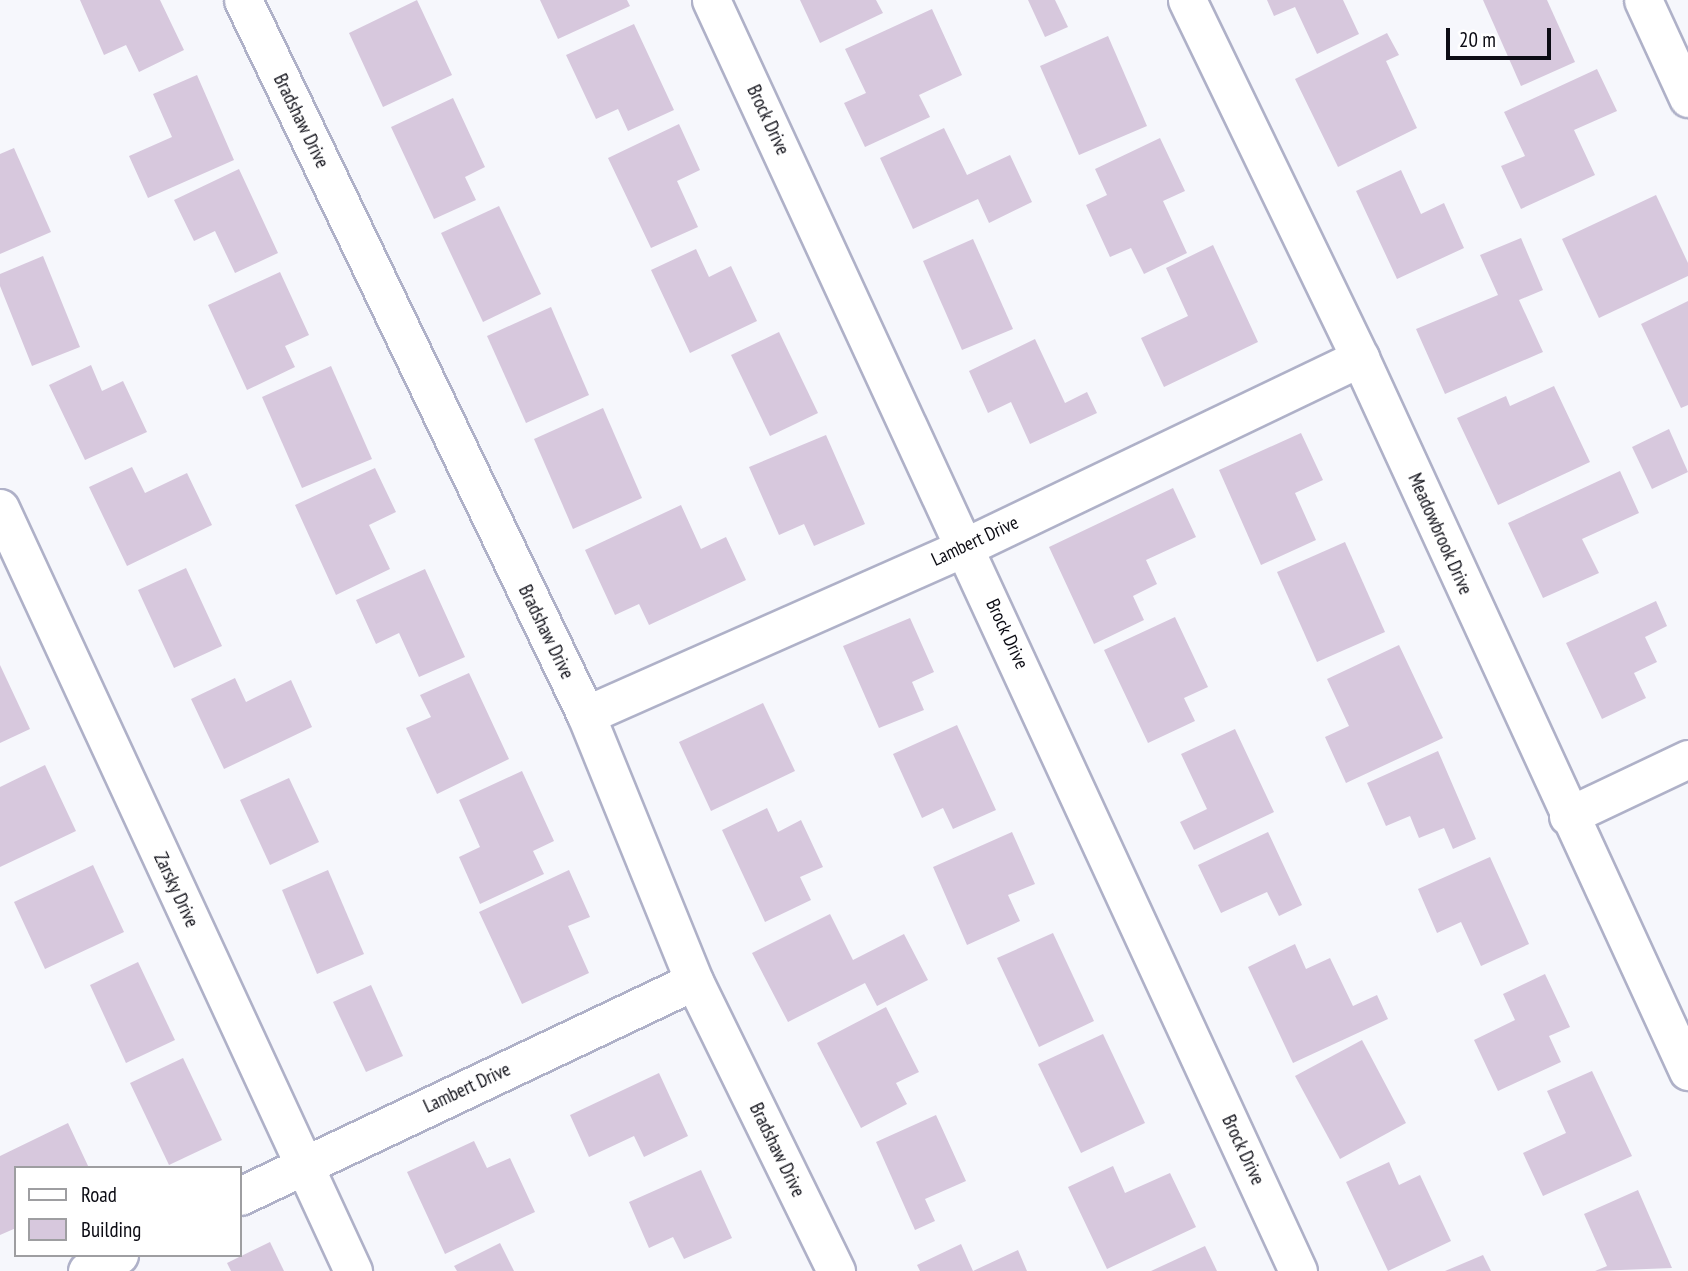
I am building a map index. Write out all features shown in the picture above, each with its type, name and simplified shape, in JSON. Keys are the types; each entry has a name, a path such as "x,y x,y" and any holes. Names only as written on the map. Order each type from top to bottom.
{"street":[{"name":"Bradshaw Drive","path":"243,0 586,715 694,981 836,1271"},
{"name":"Brock Drive","path":"711,0 967,546 1298,1271"},
{"name":"Meadowbrook Drive","path":"1187,0 1360,358 1568,816 1688,1071"},
{"path":"1643,0 1688,98"},
{"name":"Lambert Drive","path":"586,715 967,546 1360,358"},
{"name":"Zarsky Drive","path":"0,508 353,1271"},
{"path":"1568,816 1688,759"},
{"name":"Lambert Drive","path":"242,1195 694,981"},
{"path":"87,1271 115,1257"}],"building":[{"path":"80,0 160,0 184,50 139,72 126,45 104,55"},
{"path":"417,0 452,75 383,107 349,33"},
{"path":"540,0 627,0 630,6 558,39"},
{"path":"800,0 876,0 883,13 820,43"},
{"path":"1028,0 1055,0 1068,27 1045,37"},
{"path":"1267,0 1343,0 1359,34 1317,54 1295,7 1274,16"},
{"path":"1483,0 1547,0 1575,62 1521,86"},
{"path":"932,9 962,75 919,95 930,117 865,147 844,103 866,93 845,49"},
{"path":"634,24 674,110 628,131 618,109 596,119 566,55"},
{"path":"1387,33 1399,55 1386,61 1417,128 1338,167 1295,79"},
{"path":"1108,36 1147,126 1079,155 1040,66"},
{"path":"1597,69 1617,111 1574,130 1595,175 1521,209 1501,166 1525,156 1504,112"},
{"path":"197,75 234,160 148,198 129,156 172,137 153,94"},
{"path":"453,98 485,167 465,177 476,200 434,219 391,127"},
{"path":"679,124 700,170 677,181 698,227 651,248 608,158"},
{"path":"944,128 967,175 1010,155 1032,202 989,223 978,199 913,229 880,158"},
{"path":"1160,138 1185,191 1163,201 1187,253 1144,274 1131,248 1110,257 1086,205 1107,195 1095,169"},
{"path":"14,148 51,232 0,254 0,154"},
{"path":"239,169 278,253 235,273 215,231 194,241 174,200"},
{"path":"1401,170 1421,214 1444,203 1464,248 1397,279 1356,191"},
{"path":"1656,195 1688,263 1688,276 1599,318 1562,239"},
{"path":"499,206 541,294 483,322 441,233"},
{"path":"1521,238 1543,290 1519,300 1543,352 1445,394 1416,329 1498,295 1480,255"},
{"path":"973,239 1013,329 962,350 923,261"},
{"path":"1213,245 1258,342 1164,387 1141,338 1188,316 1166,268"},
{"path":"696,249 709,277 731,266 757,321 690,353 651,270"},
{"path":"43,256 80,347 32,366 0,286 0,274"},
{"path":"280,272 309,335 285,346 295,367 247,390 208,305"},
{"path":"1688,301 1688,405 1681,408 1641,324"},
{"path":"551,307 589,395 526,423 487,336"},
{"path":"779,332 818,413 770,436 731,355"},
{"path":"1035,339 1065,403 1087,392 1097,413 1030,444 1011,402 988,413 969,371"},
{"path":"91,365 102,391 123,381 147,432 85,460 49,385"},
{"path":"331,366 372,459 302,488 262,397"},
{"path":"1554,386 1590,462 1498,505 1457,418 1506,396 1510,406"},
{"path":"603,408 642,498 573,529 534,439"},
{"path":"1669,429 1688,472 1652,489 1632,447"},
{"path":"1301,433 1323,480 1295,493 1316,540 1261,565 1219,470"},
{"path":"826,435 865,524 814,546 804,524 779,535 749,467"},
{"path":"132,467 145,493 187,473 212,525 127,566 89,487"},
{"path":"375,468 396,512 369,525 390,569 336,595 295,505"},
{"path":"1620,471 1639,513 1582,539 1599,573 1543,598 1508,523"},
{"path":"1173,488 1196,537 1146,560 1157,584 1133,596 1144,620 1094,644 1049,547"},
{"path":"681,505 701,549 726,537 746,580 649,625 639,604 615,615 585,550"},
{"path":"1345,542 1385,632 1317,662 1277,572"},
{"path":"186,568 222,646 174,668 138,590"},
{"path":"425,569 465,657 419,677 399,633 376,644 356,600"},
{"path":"1656,601 1667,626 1645,637 1657,662 1634,673 1646,698 1602,719 1566,643"},
{"path":"1175,617 1208,687 1184,698 1195,721 1148,743 1104,650"},
{"path":"910,618 934,672 912,682 924,710 879,728 843,646"},
{"path":"1399,645 1443,738 1346,783 1325,737 1349,726 1327,679"},
{"path":"0,665 30,729 0,743"},
{"path":"469,673 509,759 437,794 406,728 431,717 420,695"},
{"path":"235,678 246,702 291,680 312,727 224,769 191,699"},
{"path":"763,703 795,771 711,811 679,742"},
{"path":"957,725 996,810 953,829 943,808 922,818 893,754"},
{"path":"1235,729 1274,812 1194,850 1180,822 1207,809 1181,754"},
{"path":"1438,751 1476,839 1453,849 1444,828 1419,838 1410,816 1386,826 1367,783"},
{"path":"45,765 76,831 0,867 0,787"},
{"path":"522,771 554,841 533,851 544,874 480,904 459,857 480,847 459,800"},
{"path":"289,778 319,842 270,865 240,800"},
{"path":"767,808 778,832 801,820 823,867 800,877 811,900 765,922 722,830"},
{"path":"1012,832 1035,884 1008,895 1020,921 967,945 933,867"},
{"path":"1268,832 1302,905 1279,916 1267,892 1221,913 1198,865"},
{"path":"1490,857 1529,944 1481,966 1461,922 1437,933 1418,889"},
{"path":"93,865 124,932 45,969 14,902"},
{"path":"328,870 364,954 317,974 282,890"},
{"path":"569,870 590,917 568,926 589,973 522,1004 479,912"},
{"path":"830,914 853,960 904,934 928,980 877,1006 865,983 788,1022 752,953"},
{"path":"1053,933 1094,1021 1039,1047 997,958"},
{"path":"1295,944 1306,969 1330,958 1353,1006 1377,995 1388,1019 1293,1063 1248,967"},
{"path":"138,962 175,1040 126,1063 90,985"},
{"path":"1545,974 1570,1027 1549,1036 1561,1062 1498,1091 1474,1040 1515,1020 1503,994"},
{"path":"371,985 403,1056 366,1072 333,1002"},
{"path":"886,1007 919,1072 896,1083 907,1104 861,1128 817,1043"},
{"path":"1103,1034 1145,1123 1081,1153 1038,1064"},
{"path":"1362,1040 1406,1123 1340,1159 1295,1076"},
{"path":"183,1058 222,1140 169,1165 130,1083"},
{"path":"1592,1071 1632,1156 1543,1196 1523,1153 1566,1133 1547,1091"},
{"path":"659,1073 688,1136 644,1157 634,1136 589,1157 570,1115"},
{"path":"936,1115 966,1181 925,1199 935,1221 915,1230 876,1142"},
{"path":"68,1123 88,1166 14,1166 14,1229 0,1235 0,1156"},
{"path":"474,1141 487,1168 510,1158 535,1212 445,1254 407,1172"},
{"path":"1389,1162 1399,1185 1420,1175 1451,1241 1388,1271 1346,1182"},
{"path":"1113,1166 1125,1193 1170,1173 1196,1227 1107,1269 1068,1187"},
{"path":"701,1170 732,1238 684,1259 673,1237 649,1248 629,1202"},
{"path":"1638,1190 1672,1268 1595,1271 1607,1266 1584,1214"},
{"path":"270,1242 284,1271 231,1271 227,1263"},
{"path":"500,1243 514,1271 457,1271 454,1266"},
{"path":"961,1244 973,1271 920,1271 917,1265"},
{"path":"1205,1246 1217,1271 1151,1271"},
{"path":"1018,1250 1027,1271 973,1271"},
{"path":"1483,1255 1491,1271 1445,1271"}]}
